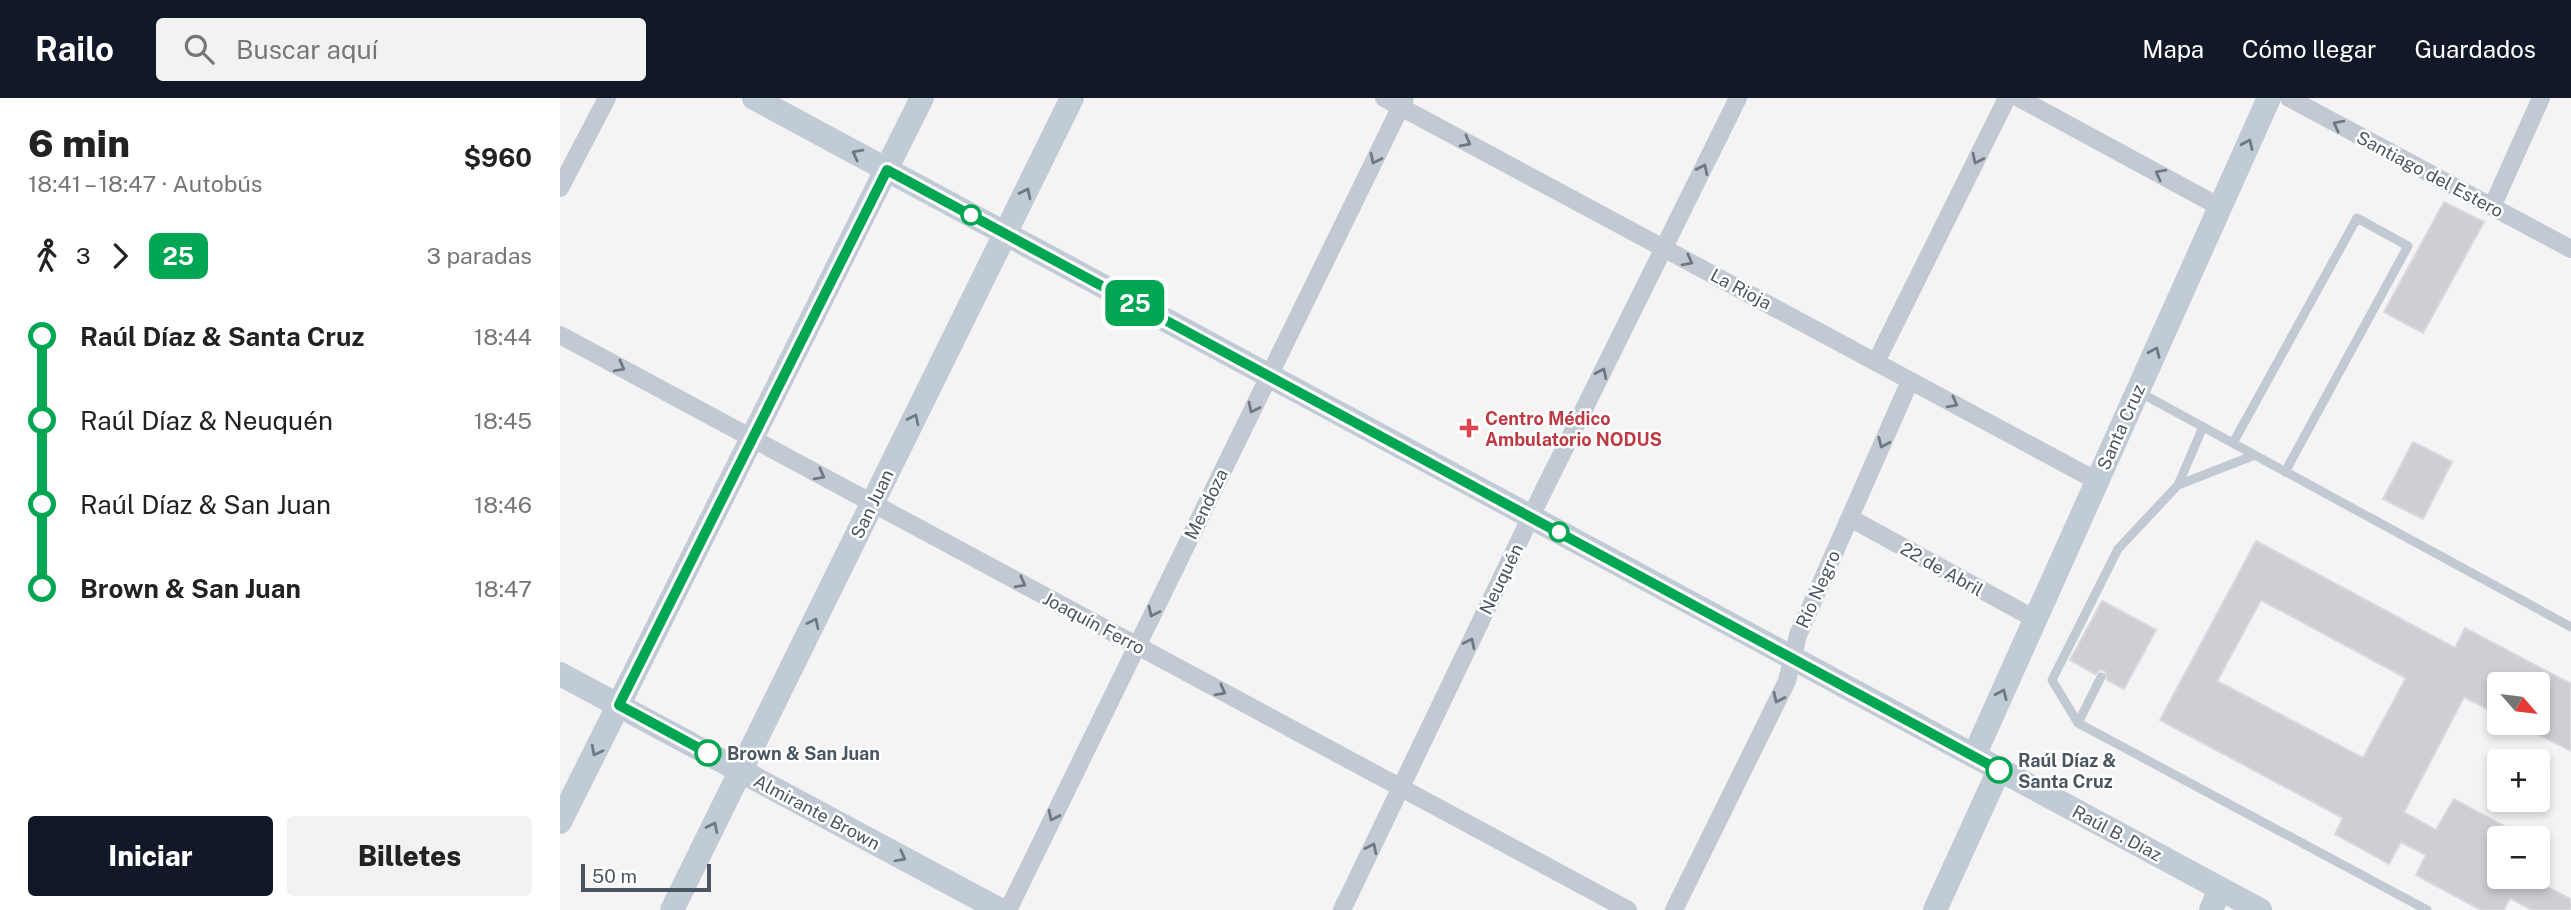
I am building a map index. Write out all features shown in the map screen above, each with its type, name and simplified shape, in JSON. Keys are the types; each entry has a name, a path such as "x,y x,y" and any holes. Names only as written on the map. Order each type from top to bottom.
{"street":[{"path":"560,188 607,98"},
{"name":"Raúl B. Díaz","path":"754,98 1974,756 2215,899 2260,910"},
{"path":"560,822 922,98"},
{"name":"San Juan","path":"672,910 1072,98"},
{"name":"La Rioja","path":"1384,98 1403,102 1664,248 2097,481"},
{"name":"Neuquén","path":"1342,910 1531,517 1738,98"},
{"path":"1876,362 2007,98"},
{"path":"2019,98 2220,207"},
{"name":"Santa Cruz","path":"1974,756 2269,98"},
{"name":"Santiago del Estero","path":"2289,98 2571,250"},
{"path":"2492,207 2541,98"},
{"name":"Mendoza","path":"1008,910 1403,102"},
{"name":"Joaquín Ferro","path":"560,335 1628,910"},
{"name":"Río Negro","path":"1674,910 1787,681 1798,635 1910,381"},
{"name":"22 de Abril","path":"1850,518 2035,620"},
{"name":"Almirante Brown","path":"560,674 1000,910"},
{"path":"1936,910 1999,770"}],"lane":[{"path":"2233,443 2357,218 2408,246 2285,472"},
{"path":"2137,391 2571,627"},
{"path":"2203,427 2178,485 2118,549 2052,680 2078,723 2427,910"},
{"path":"2178,485 2255,455"},
{"path":"2078,723 2101,677"}],"building":[{"path":"2444,202 2484,222 2423,333 2384,312"},
{"path":"2413,442 2452,462 2423,519 2383,499"},
{"path":"2256,541 2455,648 2465,628 2548,672 2487,672 2487,709 2464,697 2404,812 2436,830 2454,799 2504,826 2487,826 2487,889 2550,888 2571,899 2571,910 2532,910 2510,898 2504,910 2481,910 2416,875 2426,855 2401,842 2389,864 2335,834 2343,818 2160,720","holes":["2261,600 2406,678 2363,758 2217,681"]},
{"path":"2102,601 2156,630 2124,689 2107,680 2105,671 2100,670 2095,674 2070,660"},
{"path":"2550,673 2571,684 2571,751 2539,735 2550,735"}],"bus line":[{"name":"25","path":"708,753 619,705 887,170 1999,770"}],"place":[{"name":"Centro Médico Ambulatorio NODUS","path":"1469,428"},
{"name":"Brown & San Juan","path":"708,753"},
{"name":"Raúl Díaz & Santa Cruz","path":"1999,770"}]}
